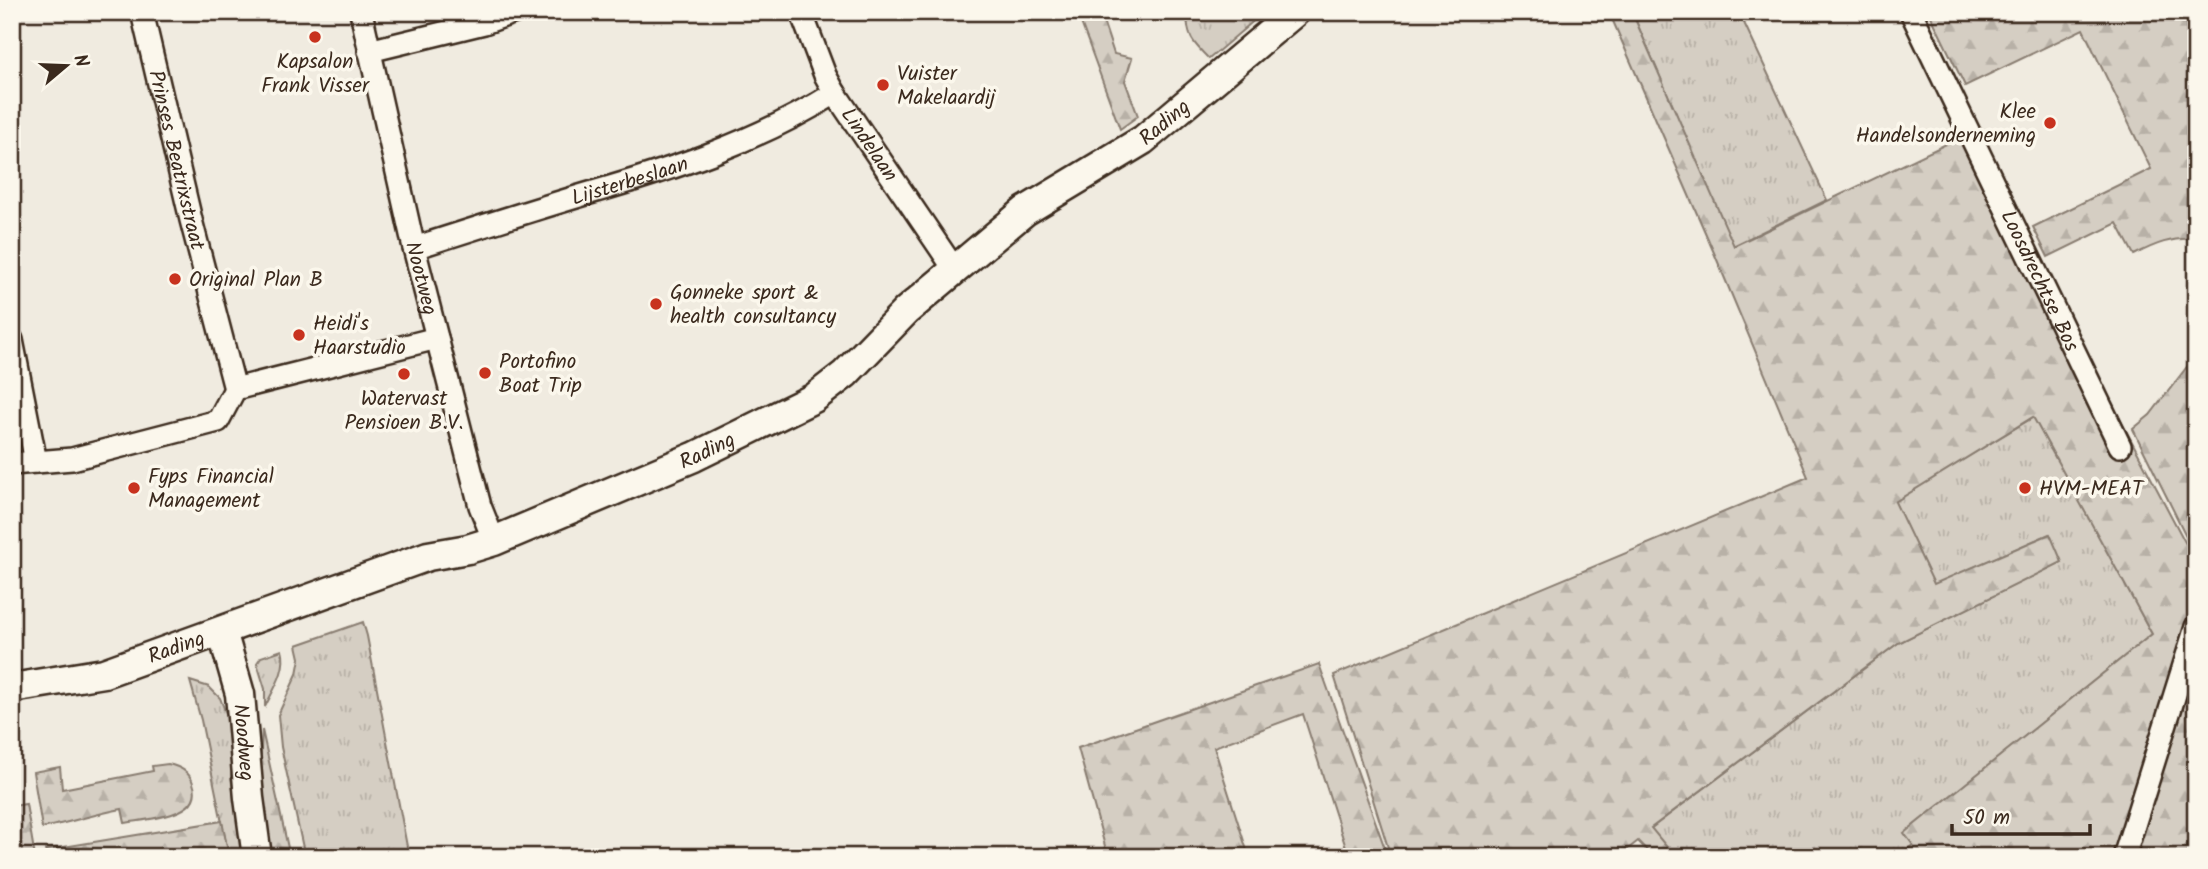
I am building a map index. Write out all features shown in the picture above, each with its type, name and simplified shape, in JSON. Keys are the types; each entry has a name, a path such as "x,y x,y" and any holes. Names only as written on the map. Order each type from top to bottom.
{"main road":[{"name":"Rading","path":"12,688 104,673 428,556 468,550 494,541 694,457 814,398 845,374 906,311 1025,211 1143,140 1295,12"},
{"name":"Noodweg","path":"222,631 240,694 257,857"}],"street":[{"name":"Prinses Beatrixstraat","path":"142,12 191,220 235,389"},
{"name":"Nootweg","path":"361,12 414,248 480,506 494,541"},
{"path":"369,51 484,23 515,12"},
{"name":"Loosdrechtse Bos","path":"1911,12 2120,446"},
{"name":"Lindelaan","path":"807,14 825,75 835,93 956,270"},
{"name":"Lijsterbeslaan","path":"414,248 637,181 691,162 796,117 835,93"},
{"path":"12,464 72,459 218,421 235,389 437,338"},
{"path":"12,340 36,462"},
{"path":"2124,857 2196,627"}],"green space":[{"path":"1089,12 1100,12 1114,54 1132,58 1125,81 1138,116 1120,129 1079,17"},
{"path":"1187,12 1264,12 1209,59 1192,39"},
{"path":"1609,12 1632,12 1734,246 1969,133 2196,563 2196,857 1898,857 1913,845 1904,833 2152,634 2033,417 1895,502 1934,584 2050,534 2062,562 1898,643 1651,828 1675,857 1653,857 1638,841 1618,857 1391,857 1334,675 1808,477"},
{"path":"1632,12 1739,12 1827,200 1733,246"},
{"path":"1929,12 2196,12 2196,239 2164,242 2134,255 2117,223 2048,257 2033,227 2151,169 2083,29 1965,86"},
{"path":"2196,355 2196,556 2133,429 2150,415"},
{"path":"2034,417 2152,634 1905,833 1913,845 1898,857 1675,857 1650,829 1898,643 2061,562 2049,534 1934,585 1894,501"},
{"path":"363,622 409,857 305,857 281,747 278,715 297,674 300,658 297,645"},
{"path":"282,650 281,672 265,707 265,689 257,663 261,657"},
{"path":"1319,664 1388,857 1349,857 1303,714 1214,747 1249,857 1108,857 1078,748"},
{"path":"190,681 209,687 220,698 227,716 233,745 231,776 242,857 229,857 201,720"},
{"path":"262,730 290,857 269,857 259,787"},
{"path":"168,764 184,770 193,783 195,794 191,803 182,810 159,818 125,823 122,809 42,828 33,772 60,767 62,789 153,771 152,766"},
{"path":"26,804 35,857 17,857 16,848 12,848 12,806"},
{"path":"222,821 229,857 47,857 45,850"}],"place":[{"name":"Kapsalon Frank Visser","path":"315,37"},
{"name":"Vuister Makelaardij","path":"883,85"},
{"name":"Klee Handelsonderneming","path":"2050,123"},
{"name":"Original Plan B","path":"175,279"},
{"name":"Gonneke sport & health consultancy","path":"656,304"},
{"name":"Heidi's Haarstudio","path":"299,335"},
{"name":"Portofino Boat Trip","path":"485,373"},
{"name":"Watervast Pensioen B.V.","path":"404,374"},
{"name":"Fyps Financial Management","path":"134,488"},
{"name":"HVM-MEAT","path":"2025,488"}]}
